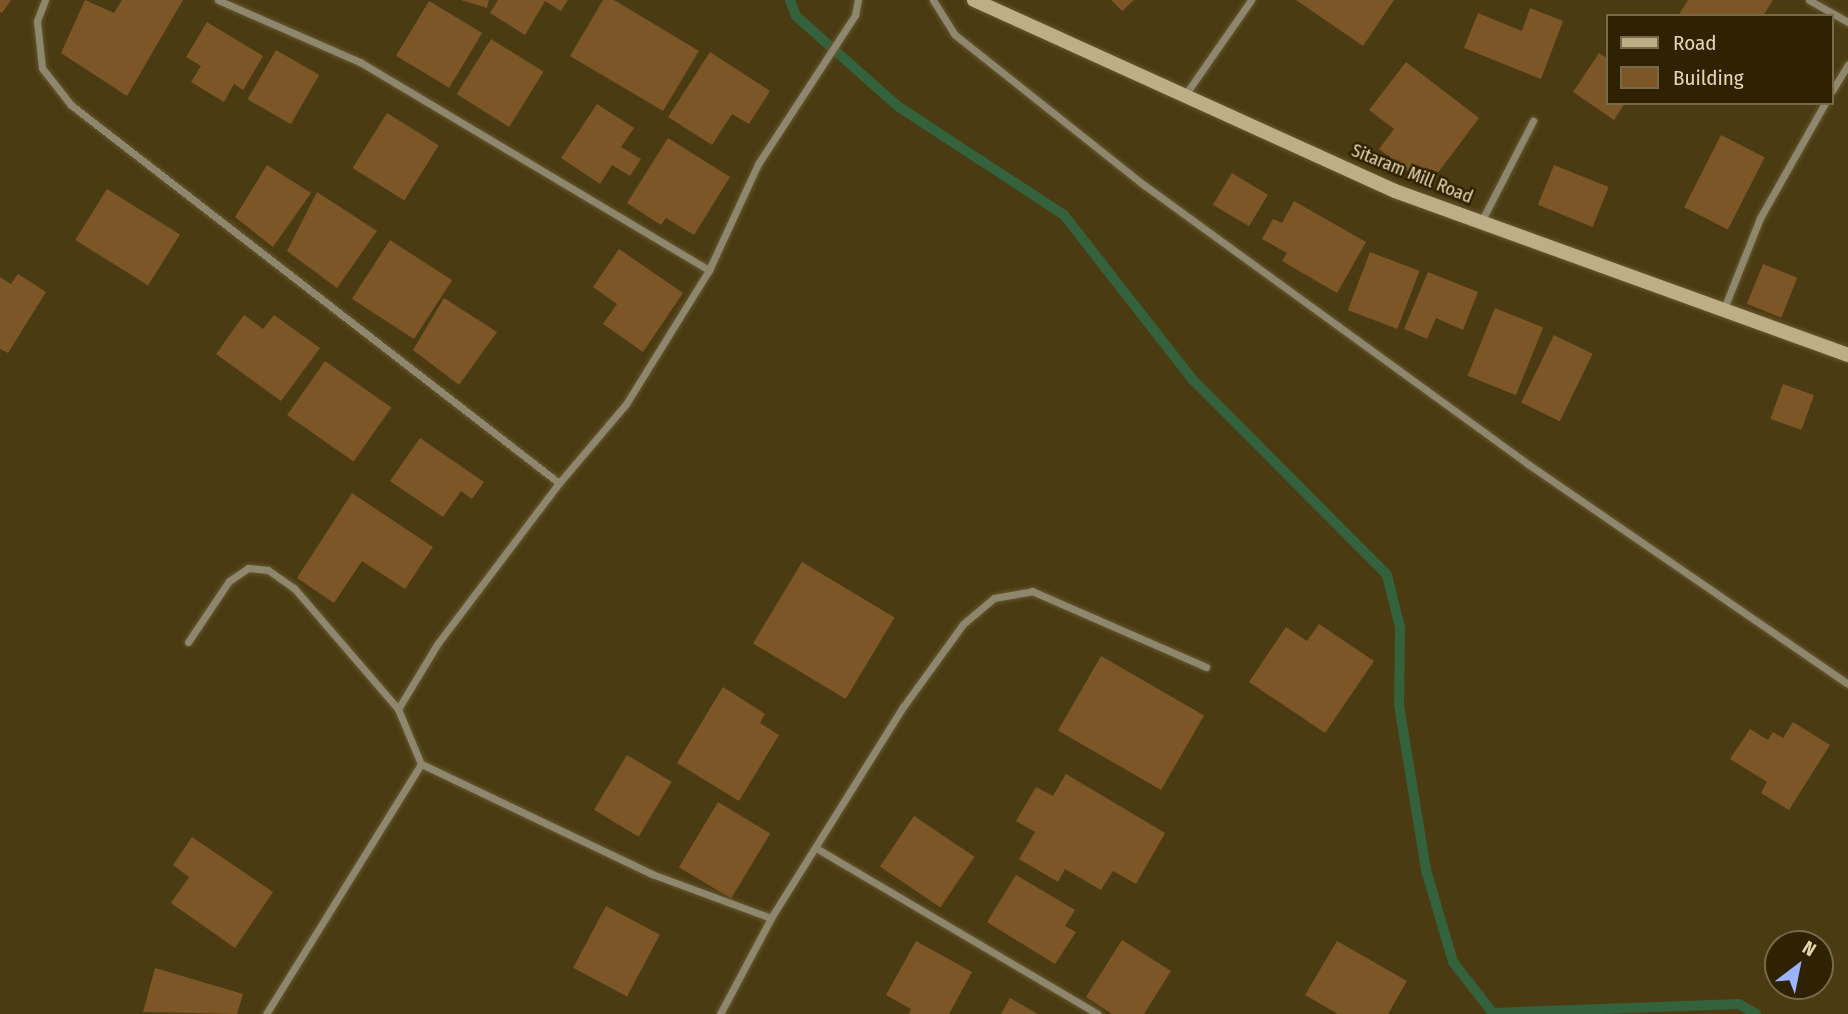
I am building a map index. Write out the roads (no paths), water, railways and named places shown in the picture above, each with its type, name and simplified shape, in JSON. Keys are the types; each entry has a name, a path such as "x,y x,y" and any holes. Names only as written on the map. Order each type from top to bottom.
{"main road":[{"name":"Sitaram Mill Road","path":"974,0 1395,191 1848,355"}],"street":[{"path":"45,0 37,21 42,68 71,105 559,483"},
{"path":"218,0 360,61 709,270"},
{"path":"398,709 438,643 559,483 626,404 709,270 758,164 855,15 859,0"},
{"path":"933,0 954,34 1144,185 1528,464 1848,684"},
{"path":"1184,96 1251,0"},
{"path":"1809,0 1834,14"},
{"path":"1834,88 1848,64"},
{"path":"1723,311 1760,218 1824,105"},
{"path":"1481,222 1533,121"},
{"path":"188,642 229,581 248,568 268,570 294,588 398,709 421,764 652,874 771,918"},
{"path":"720,1014 771,918 903,707 963,624 994,598 1032,591 1206,667"},
{"path":"266,1014 421,764"},
{"path":"816,848 1098,1014"}],"waterway":[{"path":"790,0 796,16 899,107 1064,215 1192,379 1387,575 1400,627 1399,705 1426,870 1453,962 1493,1013 1739,1004 1756,1014"}]}
